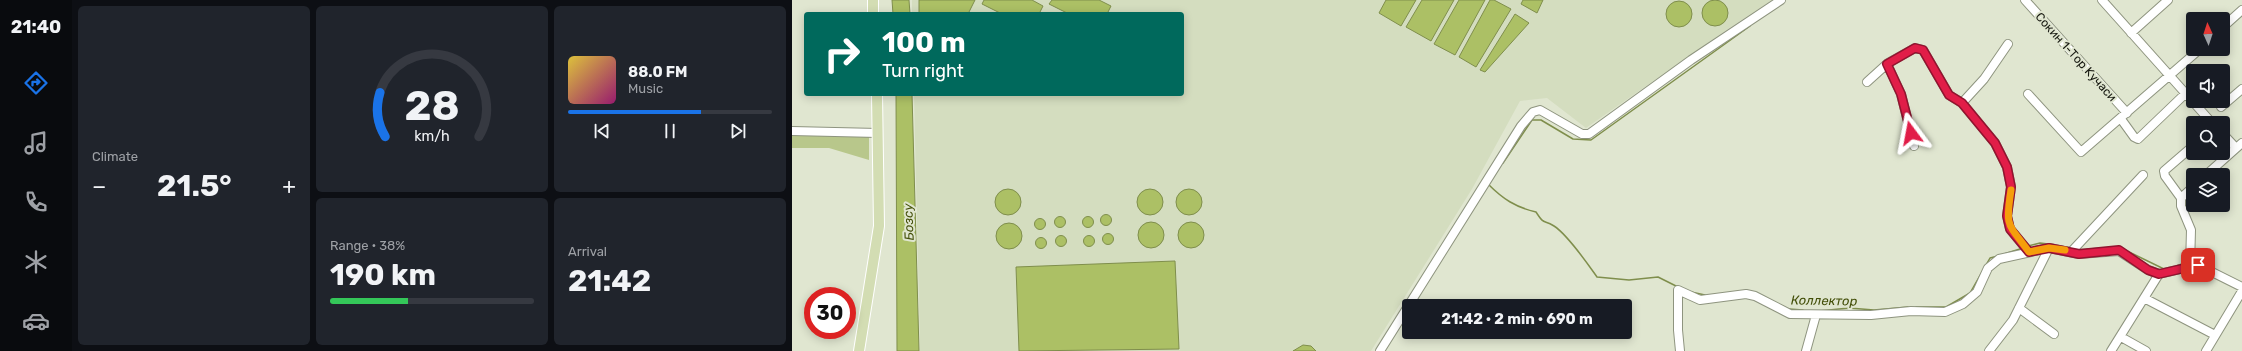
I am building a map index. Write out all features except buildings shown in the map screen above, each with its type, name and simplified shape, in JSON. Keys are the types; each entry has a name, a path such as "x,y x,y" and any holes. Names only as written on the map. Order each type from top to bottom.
{"main road":[{"path":"873,0 873,12"},
{"path":"859,351 878,238 880,200 876,96"}],"street":[{"path":"1380,351 1521,126 1533,112 1536,110 1545,112 1582,134 1589,134 1691,60 1781,0"},
{"name":"Сокин 1-Тор Kучаси","path":"2024,0 2124,116 2134,137 2138,139 2185,94"},
{"path":"2102,0 2169,77 2205,116"},
{"path":"2131,33 2168,0"},
{"path":"2230,21 2242,10"},
{"path":"1962,103 1984,79 2008,44"},
{"path":"1867,82 1887,64 1915,48 1923,50 1949,95 1962,103 1995,143 2007,167 2011,187 2007,216 2010,229 2029,252"},
{"path":"2028,94 2081,152 2192,56"},
{"path":"1887,64 1901,94 1914,146"},
{"path":"2230,99 2242,88"},
{"path":"793,131 878,133"},
{"path":"2214,168 2239,146 2230,139"},
{"path":"2186,152 2164,171 2165,176 2181,198 2181,206 2191,230 2190,266"},
{"path":"2071,252 2143,175"},
{"path":"2181,198 2186,193"},
{"path":"1989,351 2013,320 2049,248"},
{"path":"1680,351 1678,330 1678,290 1700,300 1746,294 1755,296 1790,314 1816,315 1833,313 1870,315 1911,311 1945,312 1963,304 1977,292 1988,268 1999,259 2049,248 2079,254 2119,250 2148,270 2159,274 2198,265 2242,287"},
{"path":"2111,351 2159,274"},
{"path":"2206,351 2242,291"},
{"path":"2144,298 2215,335"},
{"path":"2019,308 2054,334"},
{"path":"1806,351 1816,315"},
{"path":"2121,337 2146,351"}],"shaded area":[{"path":"912,0 1772,0 1586,128 1547,98 1520,101 1472,189 1402,299 1371,351 920,351 914,96 1184,96 1184,12 912,12"},
{"path":"792,135 869,136 869,160 829,148 792,148"}],"water":[{"path":"892,0 909,0 910,12 893,12"},
{"path":"919,0 975,0 969,12 919,12"},
{"path":"984,0 1032,0 1043,6 1040,12 998,12 982,4"},
{"path":"1052,0 1099,0 1111,6 1108,12 1065,12 1049,4"},
{"path":"1386,0 1416,0 1401,26 1379,13"},
{"path":"1422,0 1454,0 1431,41 1406,27"},
{"path":"1459,0 1485,0 1455,55 1434,44"},
{"path":"1490,0 1494,0 1511,9 1476,67 1459,57"},
{"path":"1523,0 1543,0 1537,13 1521,4"},
{"path":"1715,0 1724,4 1728,13 1724,22 1715,26 1706,22 1702,13 1706,4"},
{"path":"1679,1 1688,5 1692,14 1688,23 1679,27 1670,23 1666,14 1670,5"},
{"path":"1515,14 1529,23 1485,72 1480,70"},
{"name":"Бозсу","path":"896,96 912,96 919,351 897,351"},
{"path":"1008,189 1017,193 1021,202 1017,211 1008,215 999,211 995,202 999,193"},
{"path":"1150,189 1159,193 1163,202 1159,211 1150,215 1141,211 1137,202 1141,193"},
{"path":"1189,189 1198,193 1202,202 1198,211 1189,215 1180,211 1176,202 1180,193"},
{"path":"1106,214 1110,216 1112,220 1110,224 1106,226 1102,224 1100,220 1102,216"},
{"path":"1060,216 1064,218 1066,222 1064,226 1060,228 1056,226 1054,222 1056,218"},
{"path":"1088,216 1092,218 1094,222 1092,226 1088,228 1084,226 1082,222 1084,218"},
{"path":"1040,218 1044,220 1046,224 1044,228 1040,230 1036,228 1034,224 1036,220"},
{"path":"1151,222 1160,226 1164,235 1160,244 1151,248 1142,244 1138,235 1142,226"},
{"path":"1191,222 1200,226 1204,235 1200,244 1191,248 1182,244 1178,235 1182,226"},
{"path":"1009,223 1018,227 1022,236 1018,245 1009,249 1000,245 996,236 1000,227"},
{"path":"1108,233 1112,235 1114,239 1112,243 1108,245 1104,243 1102,239 1104,235"},
{"path":"1061,235 1065,237 1067,241 1065,245 1061,247 1057,245 1055,241 1057,237"},
{"path":"1089,235 1093,237 1095,241 1093,245 1089,247 1085,245 1083,241 1085,237"},
{"path":"1041,237 1045,239 1047,243 1045,247 1041,249 1037,247 1035,243 1037,239"},
{"path":"1175,261 1179,349 1019,351 1016,267"},
{"path":"1303,345 1311,346 1316,351 1293,351"}],"waterway":[{"name":"Коллектор","path":"1503,163 1532,120 1541,120 1573,139 1591,140 1750,26"},
{"name":"Коллектор","path":"1488,184 1510,202 1522,208 1536,212 1543,221 1559,230 1577,250 1597,277 1629,280 1658,277 1678,287"},
{"name":"Коллектор","path":"2028,246 2040,243 2048,244"},
{"name":"Коллектор","path":"2060,246 2070,248"},
{"name":"Коллектор","path":"2004,254 2023,248"},
{"name":"Коллектор","path":"2087,249 2115,248"},
{"name":"Коллектор","path":"2121,248 2164,269"},
{"name":"Коллектор","path":"1916,307 1946,307 1970,293 1990,258 1998,256"},
{"name":"Коллектор","path":"2174,267 2187,262"},
{"name":"Коллектор","path":"1691,292 1705,295"},
{"name":"Коллектор","path":"1819,311 1849,308 1874,310 1908,307"},
{"name":"Коллектор","path":"1789,309 1803,310"}],"slow traffic":[{"path":"2011,190 2007,216 2010,229 2029,252 2049,248 2065,250"}],"route":[{"path":"1911,133 1901,94 1887,64 1915,48 1923,50 1949,95 1962,103 1995,143 2007,167 2011,187 2007,216 2010,229 2029,252 2049,248 2079,254 2119,250 2148,270 2159,274 2198,265"}]}
